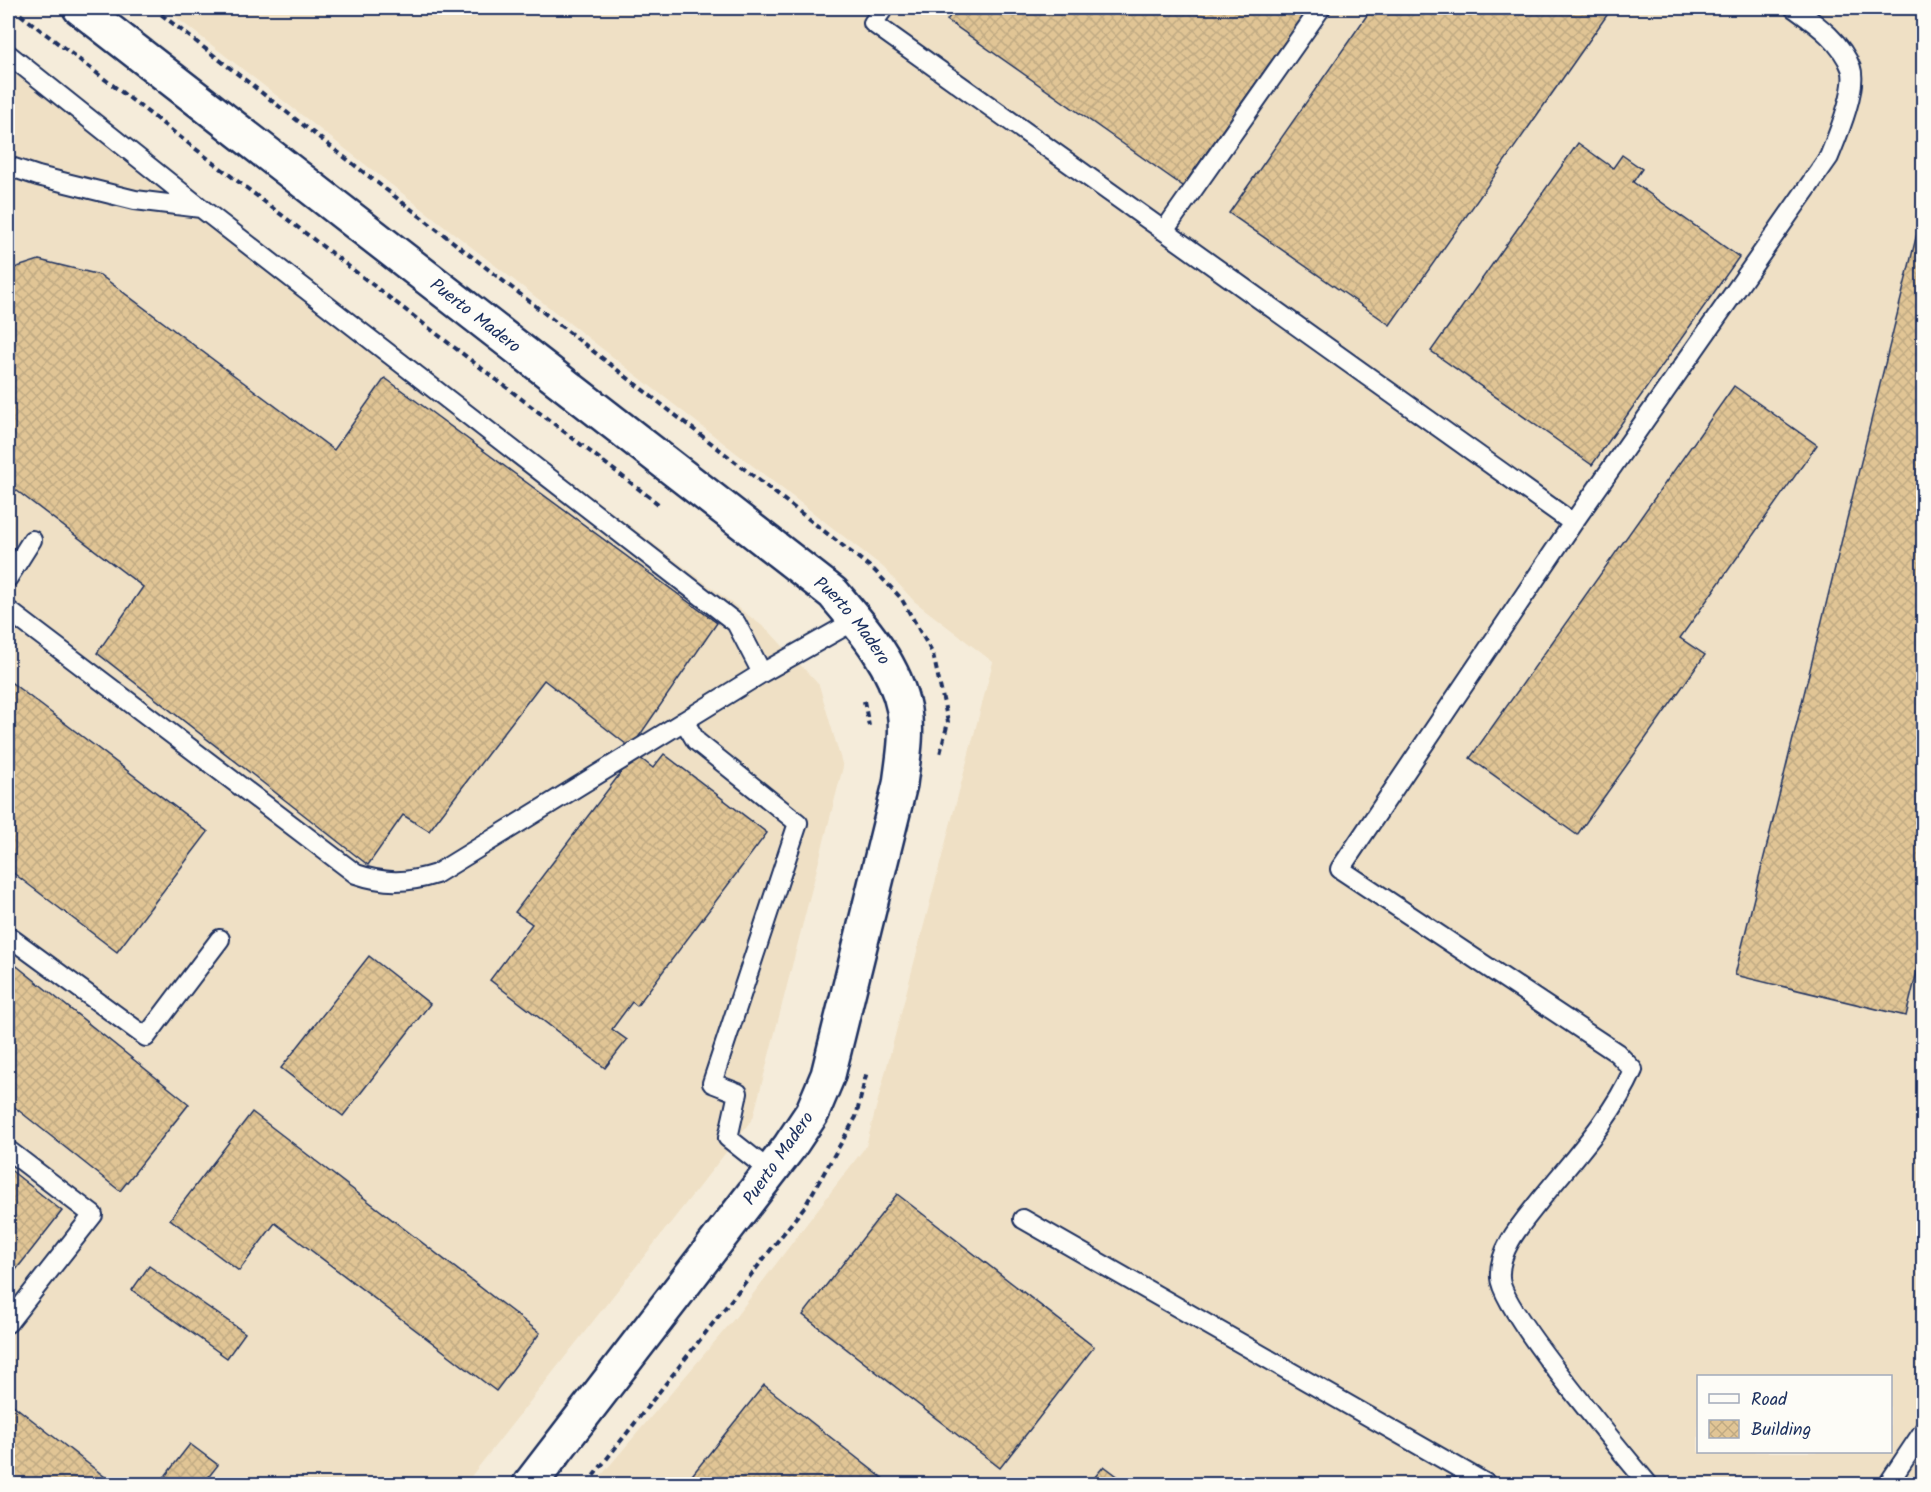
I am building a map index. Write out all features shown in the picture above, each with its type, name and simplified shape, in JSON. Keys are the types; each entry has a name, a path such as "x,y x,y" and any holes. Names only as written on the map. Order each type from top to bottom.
{"street":[{"name":"Puerto Madero","path":"80,8 806,570 833,593 856,620 879,651 895,681 904,711 905,743 900,784 828,1075 812,1113 771,1172 530,1485"}],"lane":[{"path":"884,8 873,23 1573,523"},
{"path":"1164,231 1321,8"},
{"path":"1648,1485 1524,1326 1500,1280 1503,1259 1515,1233 1621,1098 1633,1070 1617,1053 1340,869 1573,523 1829,157 1848,112 1852,69 1830,35 1794,8"},
{"path":"8,54 201,208 736,623 762,673"},
{"path":"8,166 38,176 135,200 201,208"},
{"path":"8,578 32,540"},
{"path":"8,610 356,874 376,881 417,880 436,874 762,673 856,620"},
{"path":"684,721 696,741 798,823 712,1083 738,1093 728,1138 771,1172"},
{"path":"8,936 146,1037 220,939"},
{"path":"8,1150 93,1215 8,1323"},
{"path":"1023,1220 1487,1485"},
{"path":"1888,1485 1923,1430"}],"path":[{"path":"12,8 664,509"},
{"path":"153,8 874,570 901,598 933,654 948,722 940,757"},
{"path":"862,693 871,735"},
{"path":"587,1485 804,1206 856,1117 870,1059"},
{"path":"491,1485 499,1475"}],"shaded area":[{"path":"164,8 1923,8 1923,1484 594,1484 734,1319 866,1146 993,662 914,601 883,567"},
{"path":"8,55 769,631 819,685 843,767 753,1118 465,1484 8,1484"}],"building":[{"path":"956,8 1309,8 1183,186 947,20"},
{"path":"1372,8 1612,8 1390,325 1229,213"},
{"path":"1578,143 1613,168 1622,155 1642,169 1633,182 1739,257 1592,465 1431,351"},
{"path":"1924,205 1924,944 1906,1016 1735,975"},
{"path":"39,260 100,275 334,450 385,378 717,623 631,748 544,680 429,831 403,815 368,865 97,653 143,587 8,484 8,270"},
{"path":"1734,386 1817,445 1680,638 1705,655 1577,835 1470,758"},
{"path":"8,680 208,832 117,952 8,869"},
{"path":"635,754 653,768 664,754 767,833 637,1006 632,1002 612,1029 627,1040 605,1068 490,980 532,924 515,912"},
{"path":"369,956 430,1004 343,1116 281,1068"},
{"path":"8,959 189,1104 120,1191 8,1102"},
{"path":"252,1112 540,1333 496,1391 275,1223 239,1271 170,1219"},
{"path":"8,1168 62,1211 8,1280"},
{"path":"897,1194 1094,1347 1000,1468 803,1315"},
{"path":"149,1266 245,1333 227,1358 132,1290"},
{"path":"764,1385 890,1484 685,1484"},
{"path":"8,1401 114,1484 8,1484"},
{"path":"190,1444 218,1465 203,1484 159,1484"},
{"path":"1104,1466 1128,1484 1089,1484"}]}
